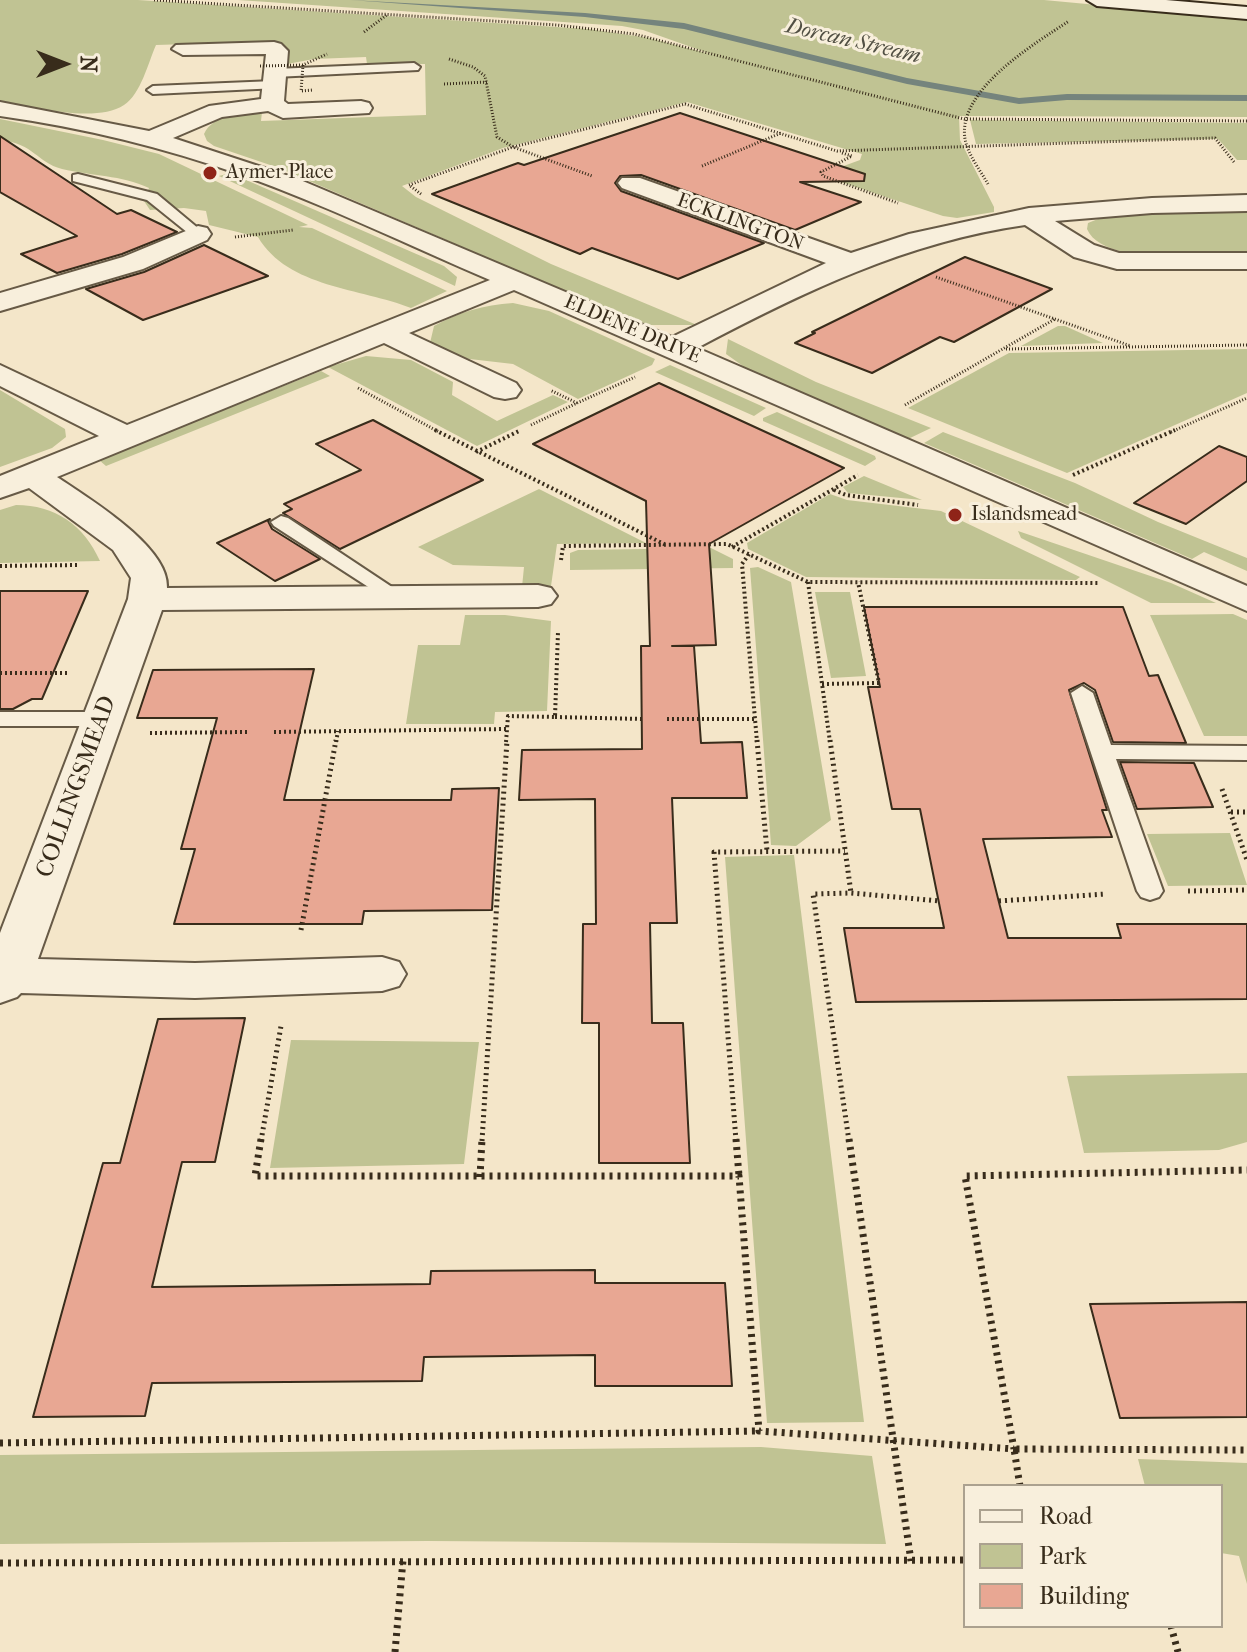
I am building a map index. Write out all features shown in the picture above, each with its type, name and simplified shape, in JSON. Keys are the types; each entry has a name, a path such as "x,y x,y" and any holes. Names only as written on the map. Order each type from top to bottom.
{"street":[{"path":"1099,0 1247,13"},
{"path":"183,49 274,48 277,51 270,82 283,111 361,108"},
{"path":"148,140 217,111 270,82"},
{"name":"ELDENE DRIVE","path":"0,109 148,140 208,155 266,175 674,348 1247,600"},
{"name":"ECKLINGTON","path":"639,186 861,258"},
{"name":"ECKLINGTON","path":"674,348 861,258 967,227 1099,207 1247,203"},
{"path":"1019,218 1084,251 1117,261 1247,261"},
{"path":"0,302 133,263 198,234"},
{"path":"16,482 512,281"},
{"path":"384,332 505,390"},
{"path":"0,374 125,437"},
{"path":"16,482 127,543 145,581 397,597 547,595"},
{"name":"COLLINGSMEAD","path":"145,581 120,672 4,980 290,980 382,974"}],"lane":[{"path":"153,90 414,67"},
{"path":"78,178 152,197 198,234"},
{"path":"281,522 397,597"},
{"path":"1082,693 1150,891"},
{"path":"0,719 100,726"},
{"path":"1103,752 1247,753"}],"path":[{"path":"154,0 557,25 620,32 679,43 964,119 1247,121"},
{"path":"1019,218 967,145 964,119 967,109 983,86 1049,34 1099,0"},
{"path":"270,82 327,54"},
{"path":"449,59 480,71 487,82 497,137 513,147 603,180 639,186 782,133"},
{"path":"303,65 301,91 313,90"},
{"path":"434,85 487,82"},
{"path":"422,194 409,185 513,147 685,104 852,156 821,172 828,180 967,227"},
{"path":"837,151 1215,138 1233,162 1247,161"},
{"path":"861,258 1131,346"},
{"path":"909,414 897,409 1055,319"},
{"path":"1006,349 1247,345"},
{"path":"577,403 661,364 674,348"},
{"path":"310,362 476,452 667,546"},
{"path":"1069,477 1247,398"},
{"path":"732,547 865,471 851,465"},
{"path":"833,490 846,495 928,506"},
{"path":"555,717 559,640 547,595 563,546 727,544 808,582 1098,583 1111,589"},
{"path":"749,554 742,564 767,851"},
{"path":"0,566 145,581"},
{"path":"808,582 851,893"},
{"path":"822,684 879,683 858,582"},
{"path":"0,673 120,672"},
{"path":"480,1177 508,716 643,719"},
{"path":"667,719 755,719"},
{"path":"100,726 247,732"},
{"path":"274,732 507,729"},
{"path":"338,731 255,1176 739,1176"},
{"path":"1207,753 1247,860"},
{"path":"1231,812 1247,812"},
{"path":"759,1431 714,852 845,851"},
{"path":"911,1561 813,894 851,893 940,901"},
{"path":"1020,1484 965,1176 1247,1170"},
{"path":"0,1443 759,1431 1014,1449 1247,1450"},
{"path":"395,1652 403,1560"},
{"path":"0,1563 963,1560"},
{"path":"1172,1628 1178,1652"}],"green space":[{"path":"0,0 138,0 588,29 649,38 714,55 643,30 622,26 238,0 1044,0 1247,19 1247,117 959,116 960,140 994,212 957,218 832,179 830,171 860,160 862,154 687,102 503,148 402,186 416,197 551,264 697,325 648,325 279,168 214,146 204,134 214,122 246,113 262,112 261,121 426,115 425,64 367,64 366,57 314,59 287,64 288,52 285,48 254,42 156,45 139,86 124,105 97,113 46,110 0,102"},
{"path":"0,119 159,154 308,225 299,227 312,228 447,291 411,308 306,277 271,254 258,237 209,225 206,211 184,208 150,210 144,201 149,188 117,178 62,169 21,145 0,140"},
{"path":"970,120 1247,123 1247,160 1237,160 1218,139 976,144"},
{"path":"230,173 444,266 457,277 455,286 219,176"},
{"path":"1247,210 1247,256 1159,257 1135,254 1097,241 1087,229 1088,223 1113,213"},
{"path":"513,303 549,311 655,359 652,365 578,399 513,364 461,358 430,343 434,326 444,321 482,307"},
{"path":"1058,326 1065,326 1103,343 1021,346"},
{"path":"728,339 816,382 931,428 908,439 750,371 726,354"},
{"path":"1247,349 1247,393 1067,473 908,408 1009,353"},
{"path":"366,356 411,360 453,382 452,395 497,421 553,395 568,402 477,446 328,367"},
{"path":"670,365 766,408 754,416 655,372"},
{"path":"321,371 330,376 106,466 99,460"},
{"path":"0,390 65,429 66,437 52,448 0,467"},
{"path":"777,412 876,459 865,466 763,421 763,418"},
{"path":"943,432 1075,483 1158,522 1247,558 1247,571 1204,552 1192,559 924,443"},
{"path":"864,476 922,500 848,493 843,487"},
{"path":"539,489 646,543 557,544 551,586 522,587 524,567 453,565 418,547"},
{"path":"830,494 847,500 941,511 1080,577 1076,580 806,577 748,549 747,543"},
{"path":"16,505 43,509 67,520 86,537 100,561 0,563 0,510"},
{"path":"1018,531 1171,583 1216,603 1151,603 1021,538"},
{"path":"711,548 733,559 733,568 570,570 570,553 578,550"},
{"path":"758,567 791,582 831,820 796,846 771,845 750,568"},
{"path":"815,592 850,592 866,676 831,678"},
{"path":"1233,614 1247,620 1247,736 1204,736 1150,615"},
{"path":"465,615 505,615 551,621 547,711 495,712 494,724 406,724 418,645 460,645"},
{"path":"1230,833 1247,885 1168,886 1147,834"},
{"path":"794,855 864,1422 767,1423 725,857"},
{"path":"291,1040 479,1042 464,1164 270,1168"},
{"path":"1247,1073 1247,1142 1219,1150 1084,1153 1067,1076"},
{"path":"761,1447 872,1456 886,1544 428,1541 0,1544 0,1455"},
{"path":"1138,1459 1247,1463 1247,1584 1239,1556 1223,1553 1223,1484 1144,1484"}],"building":[{"path":"680,113 865,174 864,181 800,182 861,202 795,230 641,175 620,176 615,183 621,191 764,243 678,279 592,248 580,254 432,194 518,163 524,165"},
{"path":"0,136 117,214 131,210 177,232 122,254 57,273 21,254 77,236 0,192"},
{"path":"204,245 268,276 143,320 86,289 144,272"},
{"path":"965,257 1052,289 954,342 940,337 872,373 795,343 815,333 812,332"},
{"path":"659,383 844,468 709,544 716,645 672,646 694,646 701,743 742,742 747,798 672,798 677,923 650,923 652,1023 683,1023 690,1163 599,1163 599,1023 582,1023 583,924 596,924 595,799 519,800 522,750 642,749 641,646 650,646 646,501 533,444"},
{"path":"373,420 483,480 340,549 283,513 292,509 284,504 361,470 316,444"},
{"path":"1219,446 1247,457 1247,481 1186,524 1134,503"},
{"path":"270,519 272,529 320,559 275,581 217,543"},
{"path":"0,591 88,591 42,699 32,699 13,709 0,709"},
{"path":"864,607 1123,607 1149,676 1158,675 1186,743 1113,742 1095,690 1084,683 1069,690 1107,810 1102,810 1112,837 983,839 1008,938 1121,938 1117,924 1247,924 1247,999 856,1002 844,928 944,928 920,809 892,809 868,687 880,687"},
{"path":"314,669 284,800 451,800 452,789 499,788 492,910 364,911 362,924 174,924 195,849 181,849 217,718 137,718 153,670"},
{"path":"1120,762 1194,763 1213,807 1137,809"},
{"path":"245,1018 215,1162 182,1162 152,1287 430,1284 431,1271 595,1270 595,1283 725,1283 732,1386 595,1386 595,1355 424,1357 422,1381 152,1383 145,1416 33,1417 103,1163 120,1163 158,1019"},
{"path":"1247,1302 1247,1417 1120,1418 1090,1304"}],"waterway":[{"name":"Dorcan Stream","path":"354,0 585,15 684,26 907,81 1019,101 1067,97 1247,98"}],"place":[{"name":"Aymer Place","path":"210,173"},
{"name":"Islandsmead","path":"955,515"}]}
